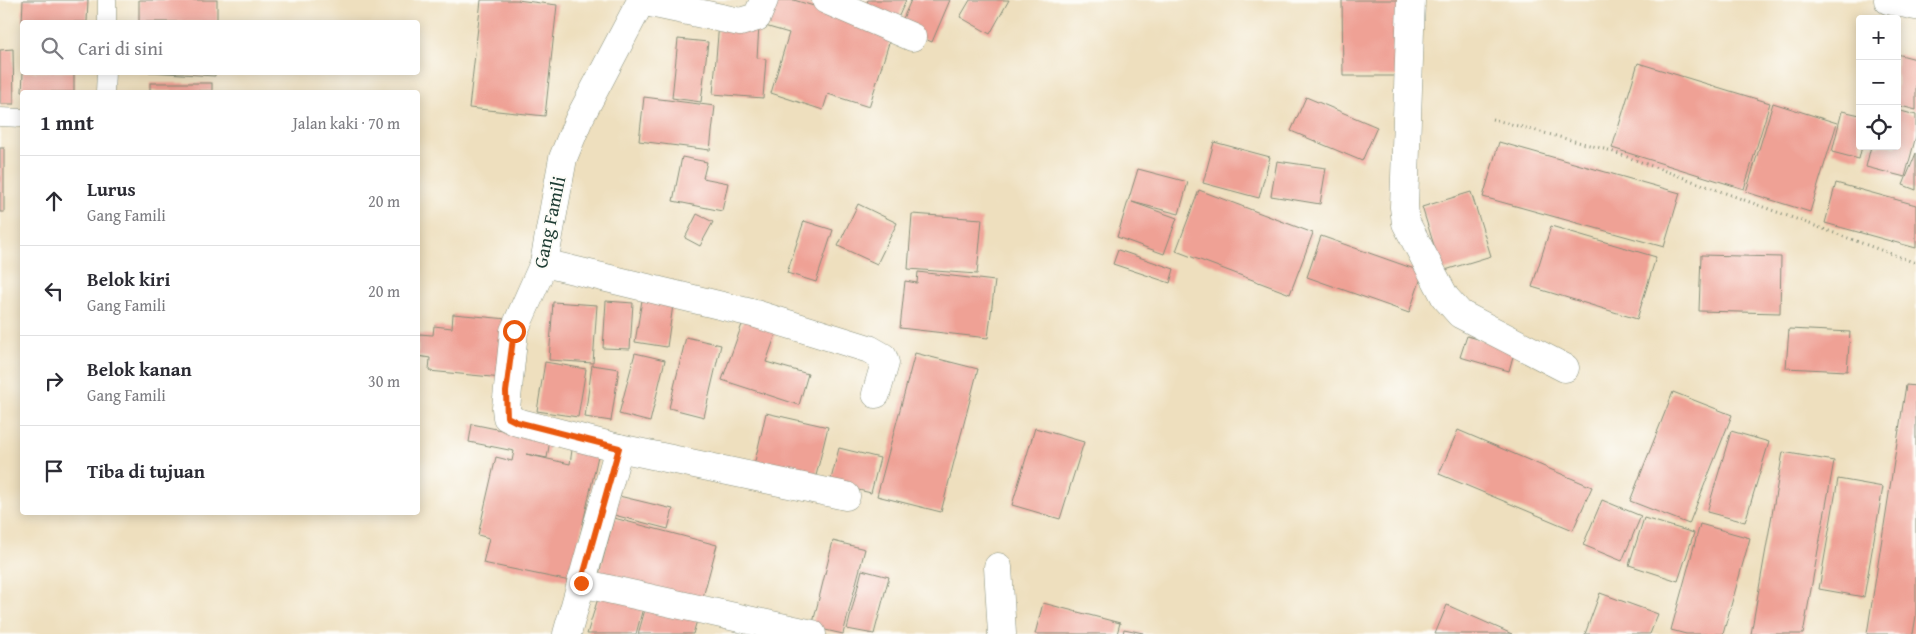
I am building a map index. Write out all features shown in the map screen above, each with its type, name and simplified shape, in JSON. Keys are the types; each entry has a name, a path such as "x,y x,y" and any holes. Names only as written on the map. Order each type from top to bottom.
{"street":[{"name":"Gang Famili","path":"619,448 517,422 507,417 506,392 514,331 544,263 562,158 579,119 641,2 740,22 756,17 764,0"},
{"path":"826,0 912,37"},
{"path":"1411,0 1404,207 1406,223 1445,297 1460,314 1565,368"},
{"path":"1888,0 1916,6"},
{"path":"544,263 747,311 869,349 883,357 885,363 876,394"},
{"path":"567,634 619,448 846,496"},
{"path":"998,567 1002,634"},
{"path":"581,583 812,634"}],"lane":[{"path":"106,20 107,0"},
{"path":"106,75 106,90"},
{"path":"0,117 20,118"}],"path":[{"path":"1492,119 1608,150 1916,263"}],"building":[{"path":"23,0 88,0 87,20 22,20"},
{"path":"139,0 217,0 217,20 139,20"},
{"path":"481,0 517,0 557,5 545,116 469,108"},
{"path":"773,0 794,0 893,30 869,107 828,94 823,110 771,93 789,33 765,26"},
{"path":"868,0 906,0 898,18 866,5"},
{"path":"911,0 950,0 932,42 899,28"},
{"path":"970,0 1009,0 990,34 960,17"},
{"path":"1342,0 1402,0 1402,76 1343,76"},
{"path":"719,23 759,26 757,58 766,59 763,98 713,94"},
{"path":"678,39 708,42 701,102 672,98"},
{"path":"13,49 14,104 0,104 0,50"},
{"path":"1901,55 1916,59 1916,110 1901,106"},
{"path":"1638,63 1770,103 1744,189 1612,148"},
{"path":"23,75 74,75 74,90 22,90"},
{"path":"150,83 212,83 212,90 150,90"},
{"path":"644,97 715,106 710,150 639,141"},
{"path":"1306,97 1377,127 1362,161 1291,131"},
{"path":"1773,103 1837,123 1810,212 1746,192"},
{"path":"1842,111 1856,114 1856,150 1861,150 1859,159 1832,152"},
{"path":"1901,111 1916,115 1916,136 1905,177 1866,167 1870,150 1901,150"},
{"path":"1214,142 1270,157 1259,198 1203,183"},
{"path":"1499,142 1680,193 1664,247 1483,197"},
{"path":"0,148 4,148 4,212 0,212"},
{"path":"1916,153 1916,190 1903,185"},
{"path":"682,157 707,162 703,178 728,183 722,211 673,201"},
{"path":"1277,161 1326,168 1320,204 1271,196"},
{"path":"1138,169 1188,182 1179,214 1132,202 1177,218 1164,254 1117,237"},
{"path":"1836,183 1916,205 1916,248 1825,223"},
{"path":"1199,190 1313,233 1290,294 1176,251"},
{"path":"1471,192 1491,256 1442,271 1422,207"},
{"path":"858,204 897,223 877,264 838,246"},
{"path":"697,214 713,222 700,246 685,238"},
{"path":"912,214 982,219 977,274 908,269"},
{"path":"804,221 833,230 816,282 787,273"},
{"path":"1551,226 1656,257 1637,319 1532,287"},
{"path":"1321,236 1423,272 1409,313 1307,277"},
{"path":"1118,250 1174,269 1170,283 1113,264"},
{"path":"1701,255 1781,257 1780,313 1699,311"},
{"path":"918,272 995,281 988,338 900,328 905,281 917,283"},
{"path":"642,300 673,305 667,347 635,342"},
{"path":"606,301 633,303 630,349 603,348"},
{"path":"553,302 597,305 593,363 549,360"},
{"path":"453,314 508,319 502,378 429,371 430,358 420,356 420,334 433,335 434,326 452,328"},
{"path":"744,319 777,331 766,362 808,374 799,405 722,380"},
{"path":"1789,329 1850,332 1847,371 1786,368"},
{"path":"1467,336 1515,349 1509,371 1460,357"},
{"path":"686,337 721,345 704,417 669,408"},
{"path":"635,353 665,360 650,422 619,414"},
{"path":"915,353 978,369 941,512 877,496"},
{"path":"545,362 586,369 578,417 537,411"},
{"path":"592,365 619,369 611,421 585,417"},
{"path":"1906,385 1916,386 1916,616 1913,634 1867,634"},
{"path":"1673,392 1732,415 1689,524 1630,501"},
{"path":"766,413 828,427 814,484 753,470"},
{"path":"472,424 550,440 547,458 526,454 570,464 572,450 598,456 570,581 483,563 489,538 478,535 496,457 512,461 514,451 469,442"},
{"path":"1035,428 1084,442 1060,519 1012,505"},
{"path":"1458,430 1592,487 1573,530 1439,474"},
{"path":"1731,431 1769,442 1745,522 1707,512"},
{"path":"839,448 880,458 871,493 830,483"},
{"path":"1783,452 1834,461 1803,634 1751,634"},
{"path":"1838,479 1883,487 1864,597 1819,589"},
{"path":"619,496 673,509 668,529 614,515"},
{"path":"1602,500 1641,516 1622,561 1583,545"},
{"path":"614,518 717,545 702,601 599,574"},
{"path":"1644,518 1694,533 1678,581 1629,565"},
{"path":"1700,524 1750,538 1723,634 1686,634 1671,630"},
{"path":"833,541 865,549 843,634 812,627"},
{"path":"862,570 889,577 874,634 847,629"},
{"path":"1600,593 1658,614 1650,634 1585,634"},
{"path":"599,595 643,608 636,634 587,634"},
{"path":"647,603 698,617 693,634 638,634"},
{"path":"1043,603 1120,623 1117,634 1035,634"},
{"path":"1447,605 1512,634 1435,634"},
{"path":"1124,629 1143,633 1143,634 1123,634"}],"route":[{"path":"514,331 506,392 507,417 517,422 619,448 581,583"}]}
